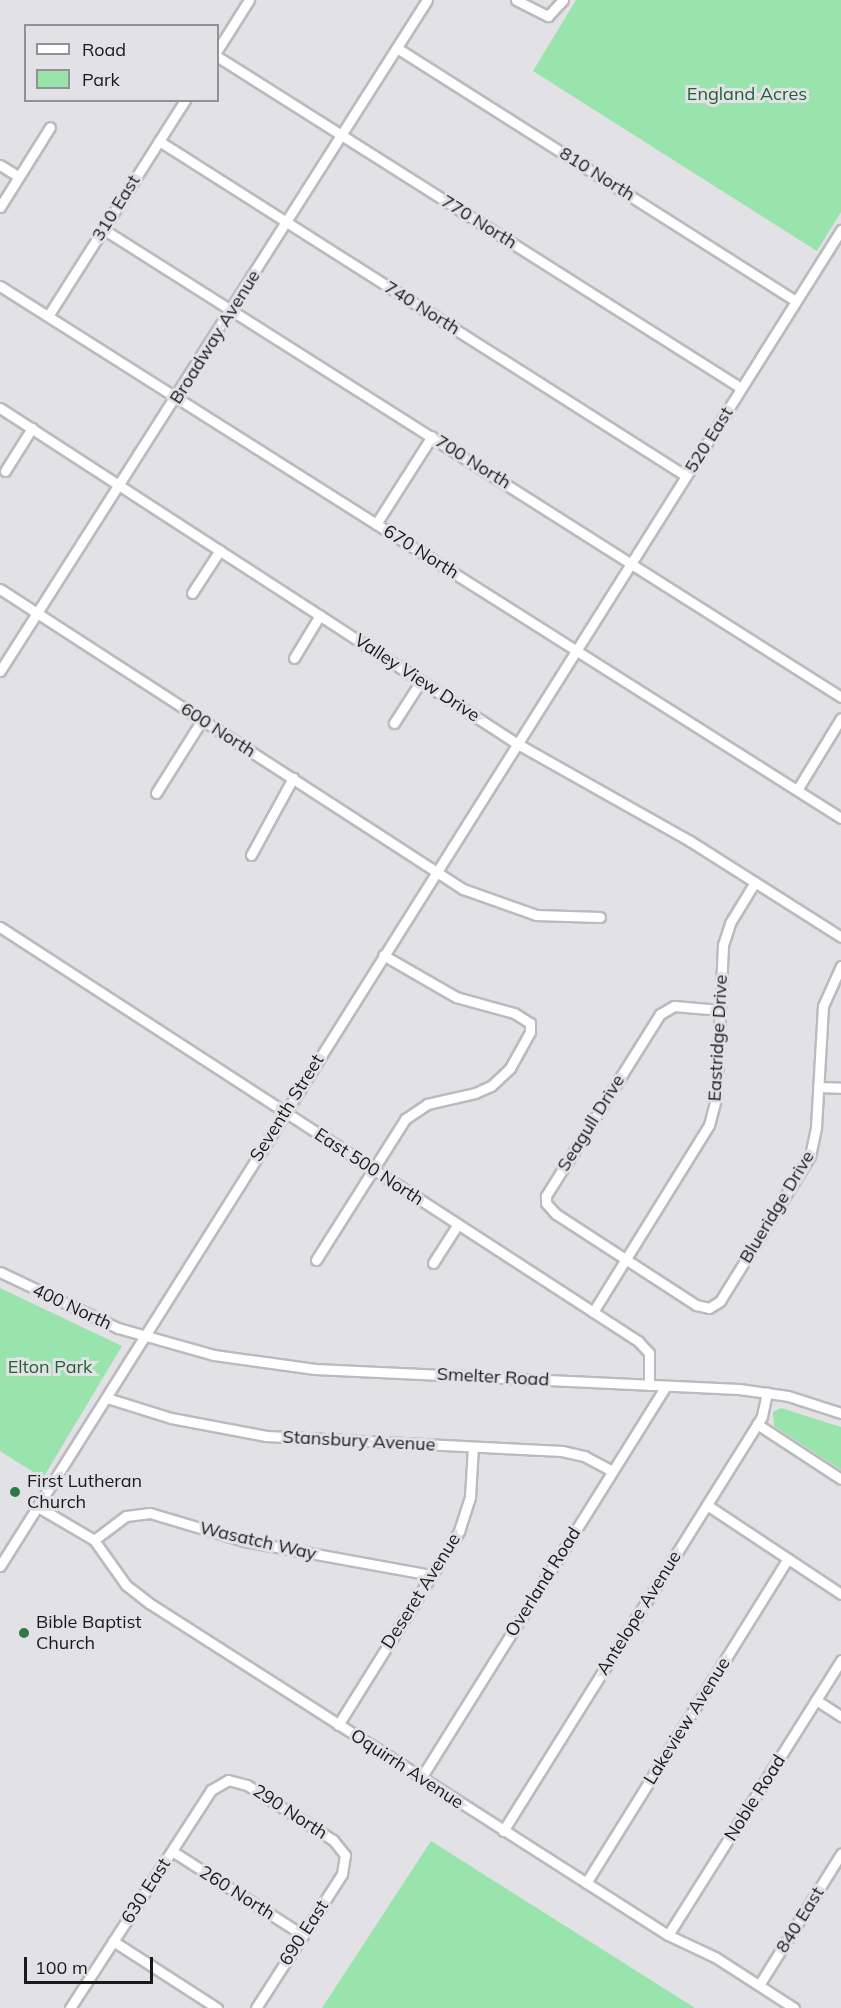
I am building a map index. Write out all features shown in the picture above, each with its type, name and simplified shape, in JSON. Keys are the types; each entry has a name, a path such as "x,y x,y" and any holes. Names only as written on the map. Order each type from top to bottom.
{"street":[{"path":"219,47 249,0"},
{"name":"Broadway Avenue","path":"0,671 177,398 427,0"},
{"path":"516,0 548,16 563,0"},
{"name":"810 North","path":"397,48 796,301"},
{"name":"770 North","path":"219,58 741,388"},
{"name":"310 East","path":"48,316 184,102"},
{"path":"0,207 50,127"},
{"name":"740 North","path":"159,141 686,476"},
{"path":"0,165 19,177"},
{"name":"700 North","path":"104,229 841,697"},
{"name":"520 East","path":"576,650 841,230"},
{"name":"670 North","path":"0,286 841,818"},
{"name":"Valley View Drive","path":"0,408 516,742 755,882 841,937"},
{"path":"5,471 32,429"},
{"path":"376,524 432,436"},
{"path":"192,593 220,550"},
{"name":"600 North","path":"0,589 477,896 521,911 551,917 600,917"},
{"path":"294,658 320,615"},
{"name":"Seventh Street","path":"0,1566 146,1338 284,1112 576,650"},
{"path":"394,723 422,681"},
{"path":"797,790 841,718"},
{"path":"156,793 202,720"},
{"path":"251,855 293,778"},
{"name":"Eastridge Drive","path":"593,1312 709,1125 716,1099 724,937 755,882"},
{"name":"East 500 North","path":"0,927 645,1347 649,1385"},
{"path":"316,1260 371,1168 412,1113 435,1101 475,1094 505,1074 527,1042 530,1023 514,1013 456,997 383,955"},
{"name":"Blueridge Drive","path":"626,1259 696,1305 708,1308 720,1301 810,1156 816,1134 823,1006 841,966"},
{"name":"Seagull Drive","path":"626,1259 556,1214 546,1203 546,1196 660,1014 674,1006 720,1010"},
{"path":"818,1087 841,1088"},
{"path":"433,1263 458,1224"},
{"name":"400 North","path":"0,1272 65,1305 146,1338"},
{"name":"Smelter Road","path":"146,1338 214,1355 315,1369 767,1393 841,1413"},
{"name":"Overland Road","path":"421,1778 666,1386"},
{"name":"Antelope Avenue","path":"503,1831 757,1424 767,1393"},
{"name":"Stansbury Avenue","path":"106,1398 171,1418 266,1436 569,1452 612,1471"},
{"path":"757,1424 841,1479"},
{"name":"Deseret Avenue","path":"338,1725 432,1575 466,1515 473,1447"},
{"path":"706,1505 841,1594"},
{"name":"Oquirrh Avenue","path":"38,1507 94,1540 138,1595 668,1935 714,1957 794,2008"},
{"name":"Wasatch Way","path":"94,1540 126,1516 150,1513 244,1541 432,1575"},
{"path":"0,1544 10,1551"},
{"name":"Lakeview Avenue","path":"586,1883 788,1559"},
{"name":"Noble Road","path":"668,1935 841,1660"},
{"path":"816,1700 841,1716"},
{"name":"630 East","path":"70,2008 212,1790 228,1780"},
{"name":"290 North","path":"228,1780 247,1785 333,1840 345,1855"},
{"name":"260 North","path":"172,1851 303,1935"},
{"name":"840 East","path":"759,1985 841,1854"},
{"name":"690 East","path":"256,2008 342,1874 345,1855"},
{"path":"113,1941 217,2008"}],"green space":[{"name":"England Acres","path":"576,0 841,0 841,212 817,251 533,71"},
{"name":"Elton Park","path":"0,1288 122,1346 43,1478 0,1451"},
{"path":"781,1408 841,1427 841,1470 774,1426 773,1412"},
{"path":"431,1841 695,2008 322,2008"}],"place":[{"name":"First Lutheran Church","path":"15,1492"},
{"name":"Bible Baptist Church","path":"24,1633"}]}
